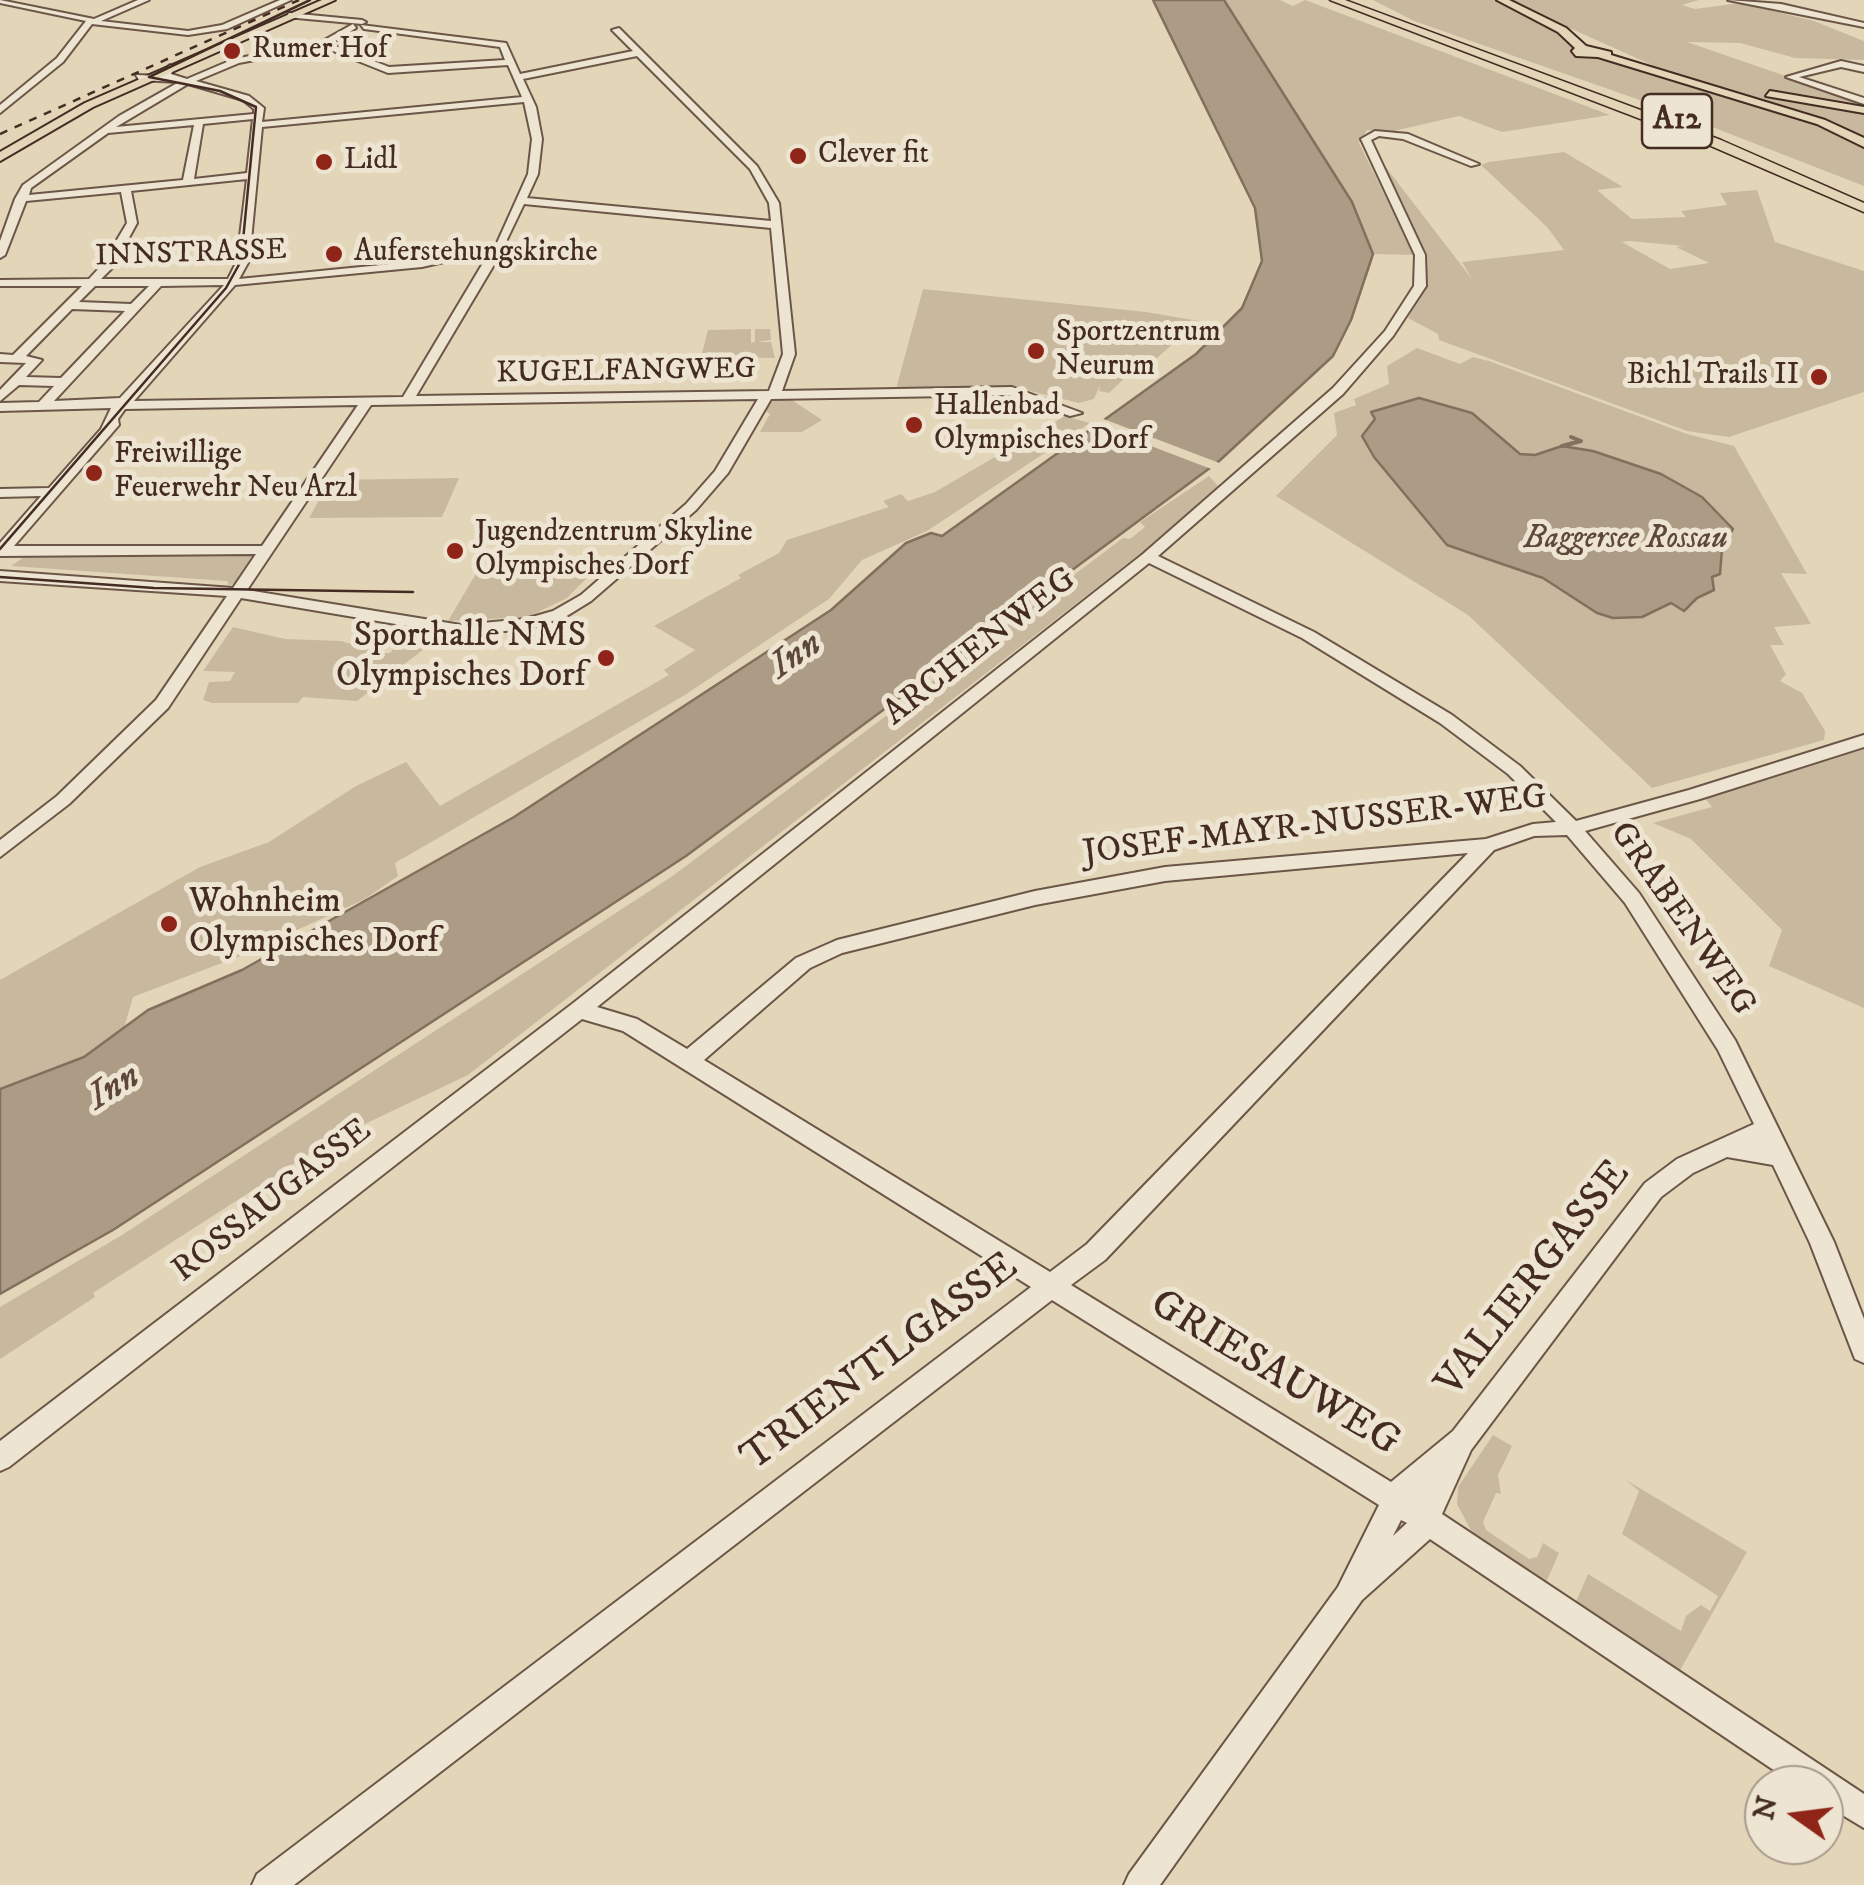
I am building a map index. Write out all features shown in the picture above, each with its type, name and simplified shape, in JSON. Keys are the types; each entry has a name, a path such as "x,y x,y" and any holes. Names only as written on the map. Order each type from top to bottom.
{"highway":[{"name":"A12","path":"1335,0 1773,166 1864,208"},
{"name":"A12","path":"1348,0 1746,147 1864,198"},
{"path":"1658,121 1766,174"}],"main road":[{"path":"0,153 145,78 326,0"},
{"path":"1502,0 1562,30 1582,48 1578,52 1625,53 1723,84 1864,110"},
{"path":"145,78 293,13"},
{"path":"1603,54 1821,122 1864,143"}],"street":[{"path":"66,13 76,0"},
{"path":"0,110 60,60 91,21 145,0"},
{"path":"1,1 91,21 193,33 214,30 287,0"},
{"path":"1732,0 1781,6 1863,26"},
{"path":"1794,0 1863,26"},
{"path":"293,13 358,26 496,41 503,45 527,99 537,150 533,174 504,239 485,257 407,400"},
{"path":"0,255 20,198 36,176 186,82 246,58 324,44 358,26"},
{"path":"0,576 238,593 485,631 542,620 586,598 692,507 721,473 747,426 771,395 789,354 774,202 754,168 616,30"},
{"path":"324,44 388,70 510,62"},
{"path":"517,76 637,53"},
{"path":"1864,69 1841,64 1790,77 1864,100"},
{"path":"170,68 166,75 186,82"},
{"path":"1,551 233,282 243,261 258,121 252,102 208,86 145,78"},
{"path":"109,130 199,122 293,120 527,99"},
{"path":"188,182 199,122"},
{"name":"ARCHENWEG","path":"590,1000 1148,558 1338,391 1395,326 1420,286 1420,255 1365,141 1374,134 1398,134 1474,164"},
{"path":"20,198 251,176"},
{"path":"16,359 92,284 132,223 125,188"},
{"path":"522,201 777,225"},
{"name":"INNSTRASSE","path":"0,283 233,282 485,257"},
{"path":"42,406 157,284"},
{"path":"71,305 134,308"},
{"path":"0,358 36,360 0,397"},
{"path":"15,381 66,382"},
{"name":"KUGELFANGWEG","path":"0,406 1012,391 1075,412"},
{"path":"746,396 747,426"},
{"path":"0,850 146,721 368,400"},
{"path":"0,493 53,492"},
{"path":"1,551 267,550"},
{"name":"GRABENWEG","path":"1148,558 1308,634 1446,719 1514,770 1572,828 1632,898 1727,1046 1822,1242 1864,1351"},
{"name":"JOSEF-MAYR-NUSSER-WEG","path":"688,1061 803,963 837,947 1035,898 1165,874 1487,845 1533,830 1572,828 1864,741"},
{"name":"TRIENTLGASSE","path":"268,1885 1096,1252 1487,845"},
{"name":"GRIESAUWEG","path":"590,1000 1425,1518 1864,1812"},
{"name":"GRIESAUWEG","path":"590,1000 630,1025"},
{"name":"ROSSAUGASSE","path":"0,1458 590,1000"},
{"name":"VALIERGASSE","path":"1140,1885 1348,1597 1396,1500 1462,1440 1653,1190 1685,1166 1756,1133 1770,1132"},
{"path":"1729,1148 1781,1156"},
{"name":"VALIERGASSE","path":"1348,1597 1420,1530 1462,1440"}],"shaded area":[{"path":"1224,0 1280,0 1293,6 1305,0 1610,115 1502,132 1459,116 1394,131 1367,130 1359,143 1414,255 1373,254 1352,202"},
{"path":"1373,0 1502,0 1599,58 1630,66 1652,65 1507,0 1699,0 1682,5 1695,9 1740,3 1814,21 1864,41 1864,60 1795,58 1740,43 1687,42 1864,103 1864,186 1671,111 1414,21"},
{"path":"1371,148 1472,279 1462,262 1564,250 1547,227 1481,165 1489,162 1564,152 1623,187 1597,190 1632,219 1686,217 1681,211 1727,205 1720,193 1757,190 1775,242 1864,271 1864,392 1729,437 1687,431 1439,340 1438,334 1408,318 1424,286 1423,255","holes":["1622,242 1684,246 1676,247 1709,263 1670,269"]},
{"name":"Sportzentrum Neurum","path":"923,289 1199,321 1149,365 1128,363 1131,372 1109,393 1099,391 1100,385 1094,399 1079,403 1014,387 896,389"},
{"path":"751,329 751,343 755,342 755,329 770,329 771,340 757,342 771,342 775,358 701,357 708,330"},
{"path":"1417,348 1460,364 1473,357 1489,361 1687,434 1734,446 1807,574 1781,573 1811,624 1774,627 1784,645 1770,645 1786,674 1780,681 1802,693 1825,731 1824,740 1652,788 1468,615 1276,496 1337,435 1334,413 1356,405 1354,399 1389,384 1387,366"},
{"path":"789,398 822,420 802,432 760,432 770,414 765,410 770,402"},
{"path":"1065,416 1090,423 927,531 862,560 829,599 685,695 395,863 398,876 365,899 240,956 133,997 124,1028 84,1057 0,1089 0,980 200,867 269,842 356,786 406,762 440,806 669,675 664,670 695,650 654,626 741,578 738,575 779,553 787,540 889,507 883,501 901,494 908,501 935,492"},
{"path":"1209,476 1218,486 1145,550 468,1075 331,1140 93,1293 95,1297 0,1359 0,1307 122,1235 674,875 1123,538 1130,539 1145,527 1140,522"},
{"path":"459,478 442,517 309,518 330,480"},
{"path":"259,553 236,584 229,585 227,581 11,566 27,555"},
{"path":"600,565 567,598 528,617 448,621 480,567"},
{"path":"233,627 285,639 341,641 382,653 390,653 401,639 429,645 357,701 303,697 298,703 203,700 209,682 230,681 235,672 203,671"},
{"path":"1864,748 1864,1008 1769,966 1782,930 1691,839 1653,823 1712,807 1704,797"},
{"path":"1493,1435 1512,1446 1498,1475 1501,1494 1496,1493 1483,1522 1486,1530 1529,1559 1537,1557 1543,1543 1559,1553 1545,1585 1476,1540 1457,1504 1458,1487"},
{"path":"1626,1480 1747,1552 1679,1672 1575,1604 1588,1574 1681,1631 1686,1616 1701,1605 1710,1611 1718,1596 1622,1534 1639,1491"}],"water":[{"name":"Inn","path":"1153,0 1224,0 1352,202 1373,254 1351,320 1333,356 1218,462 686,856 113,1230 0,1294 0,1089 84,1057 148,1010 242,970 514,817 831,610 906,543 931,533 942,536 1196,354 1242,308 1262,261 1255,208"},
{"name":"Baggersee Rossau","path":"1419,398 1472,413 1520,454 1535,455 1562,446 1593,451 1661,474 1702,497 1733,529 1722,549 1720,574 1712,577 1714,590 1697,598 1684,611 1671,603 1642,617 1613,618 1597,613 1543,578 1447,545 1374,457 1362,436 1375,419 1371,412"}],"pier":[{"path":"1101,418 1222,464 1214,470 1093,424"}],"waterway":[{"path":"1562,446 1581,441 1571,437"}],"tram line":[{"path":"0,549 226,288 241,261 256,107 220,91 149,77 310,0"},
{"path":"0,577 154,588 413,592"}],"railway":[{"path":"0,134 299,0"}],"place":[{"name":"Rumer Hof","path":"232,51"},
{"name":"Clever fit","path":"798,156"},
{"name":"Lidl","path":"324,162"},
{"name":"Auferstehungskirche","path":"334,254"},
{"name":"Sportzentrum Neurum","path":"1036,351"},
{"name":"Bichl Trails II","path":"1819,377"},
{"name":"Hallenbad Olympisches Dorf","path":"914,425"},
{"name":"Freiwillige Feuerwehr Neu Arzl","path":"94,473"},
{"name":"Jugendzentrum Skyline Olympisches Dorf","path":"455,551"},
{"name":"Sporthalle NMS Olympisches Dorf","path":"606,658"},
{"name":"Wohnheim Olympisches Dorf","path":"169,924"}]}
